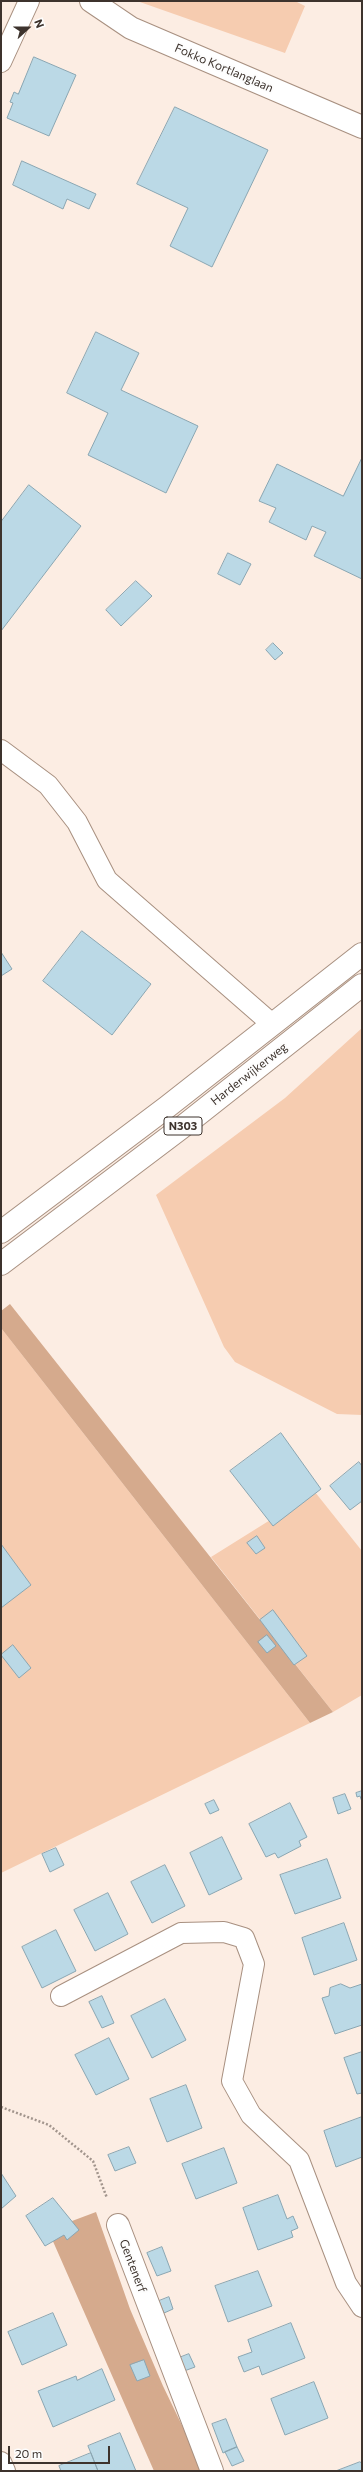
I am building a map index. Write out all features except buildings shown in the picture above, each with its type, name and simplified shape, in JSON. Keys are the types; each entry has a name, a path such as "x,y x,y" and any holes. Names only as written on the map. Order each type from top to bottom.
{"main road":[{"name":"Fokko Kortlanglaan","path":"91,1 131,28 362,126"},
{"name":"Harderwijkerweg","path":"1,1232 167,1107 362,954"},
{"name":"Harderwijkerweg","path":"1,1264 181,1128 362,985"},
{"name":"Gentenerf","path":"118,2226 212,2471"}],"lane":[{"path":"1,62 29,1"},
{"path":"1,750 48,784 77,822 107,880 272,1024"},
{"path":"61,1996 182,1933 224,1932 244,1938 254,1964 232,2081 251,2115 299,2160 346,2283 362,2307"},
{"path":"1,2462 5,2471"}],"path":[{"name":"Gentenerf","path":"1,2108 49,2125 93,2161 118,2226"}],"shaded area":[{"path":"137,1 295,1 305,6 285,53"},
{"path":"362,1028 362,1415 337,1414 235,1362 224,1347 156,1195 285,1098"},
{"path":"10,1304 333,1712 310,1723 1,1328 1,1311"},
{"path":"1,1328 310,1723 1,1873"},
{"path":"315,1492 362,1551 362,1695 333,1712 211,1557"},
{"path":"96,2212 130,2309 163,2386 204,2471 154,2471 48,2230"}]}
